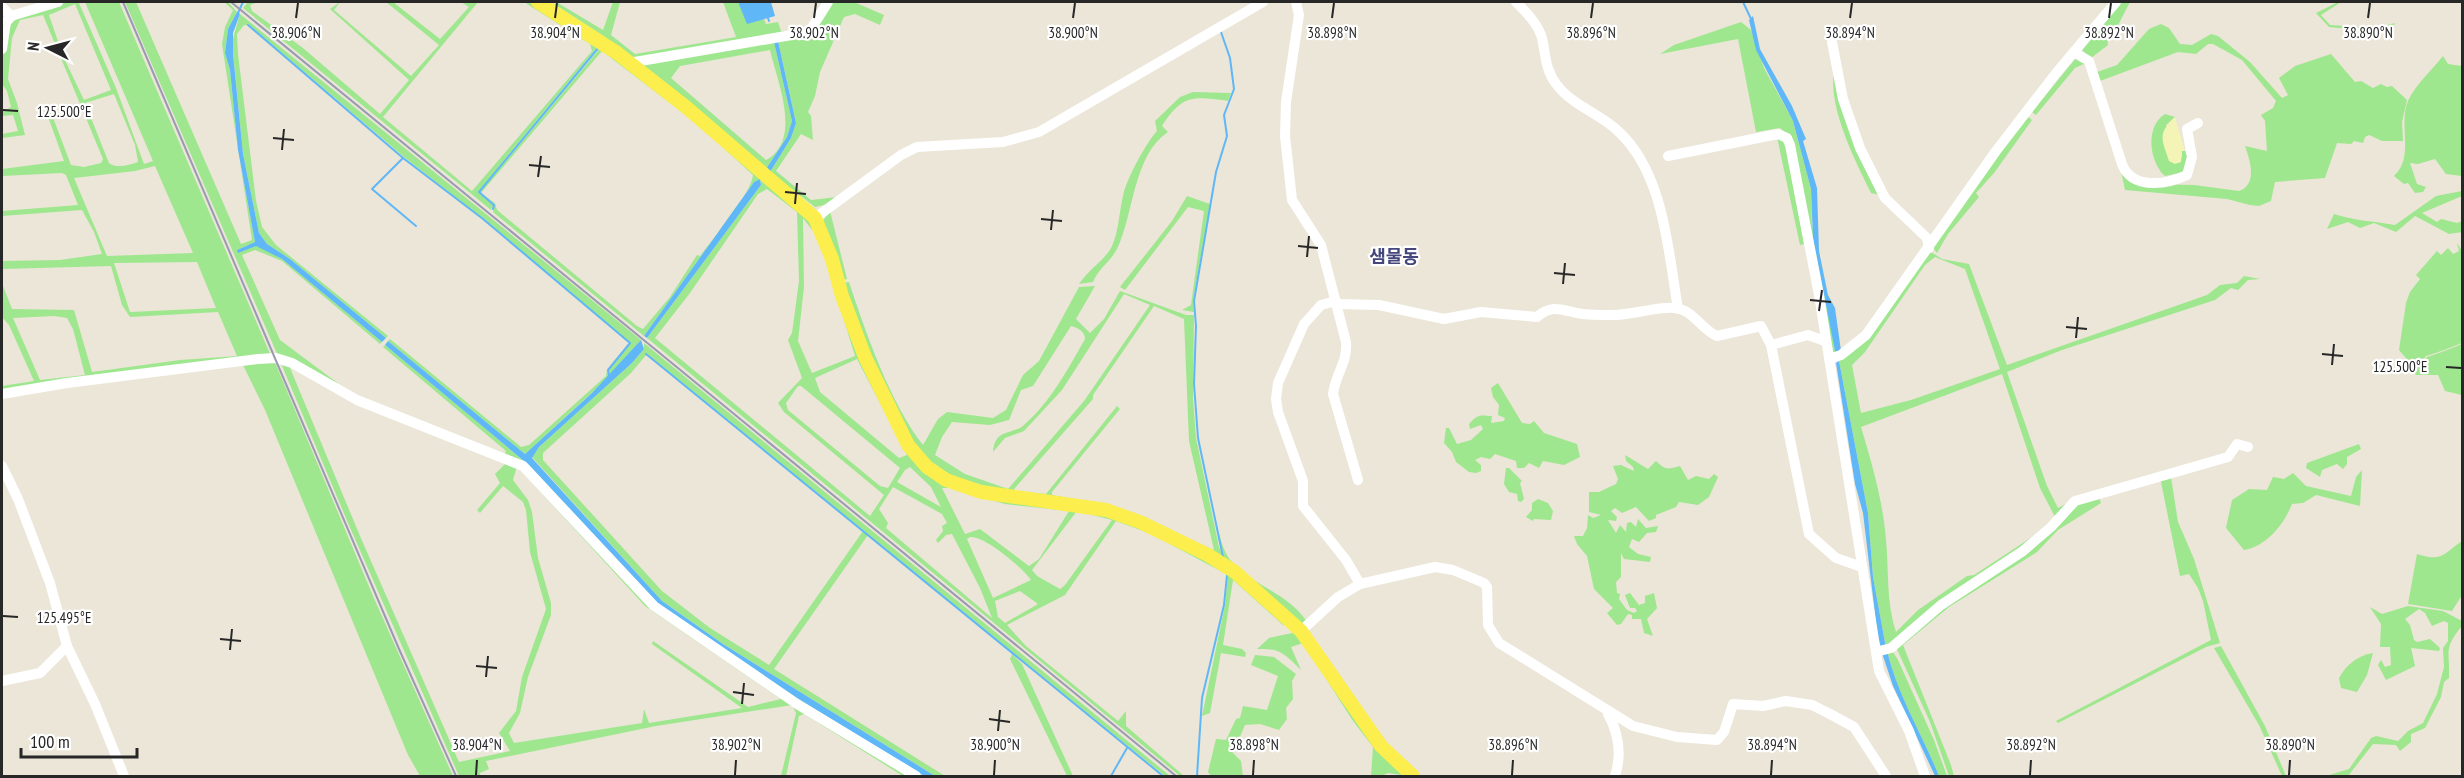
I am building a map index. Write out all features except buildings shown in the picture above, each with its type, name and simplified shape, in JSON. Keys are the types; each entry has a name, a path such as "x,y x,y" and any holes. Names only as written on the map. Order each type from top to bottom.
{"main road":[{"path":"538,2 629,63 686,107 815,218 832,259 842,296 865,357 908,444 927,467 946,480 981,492 1008,498 1086,506 1140,522 1208,555 1235,573 1301,631 1381,746 1413,777"}],"street":[{"path":"2,49 6,22 11,16 58,2"},
{"path":"629,63 803,33 811,28 828,2"},
{"path":"815,218 901,155 916,147 1003,142 1039,132 1263,2"},
{"path":"1296,2 1299,15 1286,102 1285,136 1292,200 1321,245 1336,302 1347,350 1346,358 1334,384 1333,394 1358,480"},
{"path":"1516,2 1529,15 1538,30 1546,67 1556,84 1575,104 1597,113 1619,132 1642,159 1657,196 1678,309"},
{"path":"1835,358 1866,334 1996,151 2057,72 2116,2"},
{"path":"2,7 11,16"},
{"path":"1832,42 1843,99 1860,148 1881,192 1926,238 1929,248"},
{"path":"2075,53 2089,61 2122,164 2132,179 2145,183 2177,180 2187,175 2192,157 2187,129 2198,123"},
{"path":"1668,156 1779,134 1787,138 1801,197 1826,341 1835,358 1862,567 1881,651 1882,682 1909,731 1925,777"},
{"path":"1360,584 1346,560 1303,506 1303,481 1278,412 1276,399 1278,383 1304,324 1321,305 1336,302 1379,305 1444,319 1481,312 1537,317 1549,308 1556,307 1582,314 1617,316 1678,309 1717,336 1761,326 1771,345 1809,534 1836,558 1862,567"},
{"path":"1771,345 1808,335 1826,341"},
{"path":"2,394 68,383 258,359 276,358 292,363 357,400 523,466 654,606 797,704 916,777"},
{"path":"1881,651 1941,605 2024,551 2075,501 2228,457 2237,444 2241,443 2248,447"},
{"path":"2,466 18,499 50,583 67,646 96,704 124,777"},
{"path":"1301,631 1338,597 1360,584 1435,567 1480,579 1487,587 1488,625 1494,638 1633,726 1677,737 1710,741 1721,736 1733,704 1763,706 1786,701 1812,705 1854,727 1886,777"},
{"path":"2,681 40,673 67,646"},
{"path":"1606,710 1618,739 1619,754 1615,777"}],"green space":[{"path":"69,2 81,2 79,3 116,88 144,164 153,161 85,2 119,2 271,356 2,392 2,386 34,381 9,325 2,317 2,283 12,309 74,310 92,372 180,360 237,356 218,312 130,317 122,305 111,266 2,269 2,261 60,260 102,254 94,232 82,210 2,216 2,211 78,205 66,175 62,173 2,176 2,169 64,161 46,111 49,109 71,165 84,167 101,163 103,159 43,15 20,20 12,38 8,79 25,135 2,138 2,134 18,131 13,115 2,116 2,112 11,107 7,91 2,84 3,45 6,32 20,17","holes":["75,4 111,90 84,100 63,56 49,15","114,94 135,145 138,162 119,166 109,163 85,103","155,166 193,253 107,256 74,178 135,171","197,262 216,308 130,312 114,263","54,316 67,318 73,329 85,375 40,380 13,318"]},
{"path":"125,2 136,2 241,244 252,240 239,157 255,242 237,250 239,252 256,245 282,259 382,342 380,344 282,261 255,250 242,255 280,340 339,384 278,356"},
{"path":"224,2 228,2 237,12 228,29 225,53 230,70 238,146 222,44 225,27 233,10"},
{"path":"248,2 258,2 250,5 252,11 303,48 380,114 409,80 330,9 340,2 334,10 411,76 439,45 386,2 393,2 440,39 469,7 461,2 478,2 383,117 472,191 592,51 590,44 524,2 533,2 599,45 478,192 493,205 491,210 243,8"},
{"path":"613,2 620,2 611,35 635,54 736,37 723,2 738,2 748,23 764,19 766,24 778,22 781,31 798,33 630,58 602,35 554,4 558,3 603,30"},
{"path":"832,2 854,2 884,15 880,25 855,14 844,17 820,72 815,96 808,112 811,116 813,140 801,134 776,171 811,200 837,197 824,205 815,207 770,172 791,138 796,123 778,41 801,37"},
{"path":"2119,2 2130,2 2117,27 2107,37 2108,45 2091,58 2082,50"},
{"path":"2341,2 2321,15 2330,25 2377,28 2395,23 2390,33 2329,27 2316,13"},
{"path":"240,14 641,340 609,377 609,370 630,343 483,219 404,157 249,25 244,25 237,34 238,54 256,201 262,227 276,245 388,336 386,338 290,259 267,244 259,233 243,154 232,42"},
{"path":"1741,22 1751,30 1764,68 1793,121 1811,189 1812,224 1836,356 1834,356 1789,136 1780,128 1756,132 1738,39 1660,54 1674,45"},
{"path":"2161,24 2169,28 2180,44 2192,45 2211,34 2218,36 2250,62 2282,98 2288,95 2279,78 2295,66 2331,54 2355,82 2361,81 2373,88 2381,84 2387,87 2392,86 2407,100 2402,122 2403,141 2382,141 2369,135 2365,137 2363,143 2354,141 2351,144 2337,143 2325,178 2275,182 2271,201 2259,206 2227,199 2125,190 2120,166 2149,184 2194,185 2239,191 2245,188 2251,177 2245,146 2267,151 2265,121 2261,115 2273,108 2276,101 2242,60 2213,44 2208,44 2196,54 2178,52 2100,81 2097,72 2117,65 2149,29"},
{"path":"774,42 792,121 787,137 766,169 641,64","holes":["770,50 782,93 785,125 783,139 777,151 766,160 671,78 680,66"]},
{"path":"601,47 718,137 811,220 822,239 845,316 865,367 906,447 925,469 943,482 986,496 1086,510 1144,529 1220,566 1288,625 1283,625 1233,580 1223,645 1242,649 1246,653 1245,657 1221,653 1210,713 1202,716 1225,605 1228,575 1151,534 1116,521 1065,595 1007,625 1026,646 1118,721 1126,711 1126,726 1184,776 1180,776 647,338 761,185 760,179 754,182 743,198 753,175 696,123 602,51 480,192","holes":["767,189 797,212 799,281 792,333 788,340 802,378 778,403 784,412 884,495 870,516 655,338 690,293 758,194","803,218 816,235 825,258 855,356 812,373 798,341 804,287","857,359 907,455 899,458 820,392 815,378","798,386 801,386 900,468 888,488 880,486 788,410 786,403","910,467 931,487 941,507 897,482 905,470","893,487 942,514 947,523 942,526 943,531 936,540 938,543 946,535 952,534 980,588 992,618 886,528 888,523 879,509","942,488 950,488 1005,504 1069,511 1039,559 1029,566 980,529 965,534","1077,511 1112,520 1060,589 1037,576 1032,570","970,537 984,541 1012,561 1031,580 993,598 967,539","1020,591 1038,604 1005,623 998,617 995,601"]},
{"path":"2443,56 2448,64 2462,66 2462,176 2446,174 2435,159 2418,164 2410,163 2417,184 2426,187 2423,192 2415,193 2408,183 2404,184 2394,176 2404,160 2405,110 2415,89"},
{"path":"2076,58 2088,62 2075,68 2036,115 2032,112"},
{"path":"1834,73 1880,195 1871,193 1844,134 1835,102"},
{"path":"1193,92 1231,93 1228,101 1205,98 1189,100 1182,103 1169,116 1162,126 1168,132 1156,142 1141,170 1117,249 1093,282 1079,284 1112,246 1125,189 1137,162 1157,131 1155,121 1180,97"},
{"path":"2165,114 2175,117 2166,125 2182,158 2182,151 2185,151 2189,162 2183,172 2165,176 2155,162 2152,135 2154,127"},
{"path":"2027,116 2032,120 1994,173 1976,193 1979,197 1948,234 1937,253 1932,247"},
{"path":"1777,137 1785,139 1804,244 1800,245"},
{"path":"2462,191 2462,196 2422,213 2437,222 2441,219 2457,223 2462,221 2462,232 2449,234 2415,216 2396,232 2374,223 2360,228 2348,222 2327,229 2334,214 2357,220 2395,225 2436,196"},
{"path":"483,195 495,203 497,210 643,329 670,297 697,255 700,256 715,237 644,336 493,212 495,204"},
{"path":"1187,196 1210,204 1193,301 1194,312 1182,310 1191,305 1204,211 1188,207 1125,290 1120,287 1172,221"},
{"path":"830,211 847,279 842,280 823,221"},
{"path":"2457,243 2462,251 2462,343 2426,356 2422,362 2411,364 2399,350 2406,303 2410,292 2420,279 2416,275 2437,251 2441,255 2448,248 2453,254 2459,251"},
{"path":"1931,252 1942,259 1969,264 2007,365 2207,295 2220,285 2237,283 2244,276 2260,279 2248,280 2238,290 2231,288 2215,300 2062,350 2007,372 2047,486 2058,508 2079,497 2040,535 1886,648 1873,577 1868,513 1839,361 1850,354","holes":["1935,257 1965,269 2000,369 1911,400 1861,413 1852,365 1865,352 1925,265","2002,374 2040,488 2055,517 2035,535 1974,575 1967,576 1918,610 1896,632 1889,598 1886,540 1880,497 1861,427"]},
{"path":"849,282 871,345 890,389 911,429 923,445 938,419 947,412 993,418 1006,410 1023,375 1039,361 1079,287 1095,286 1076,319 1090,333 1104,319 1120,291 1186,315 1194,315 1193,398 1196,438 1219,547 1224,558 1217,528 1229,559 1250,578 1291,604 1307,622 1303,625 1271,601 1138,517 1009,493 952,476 927,460 913,442 877,373 843,283","holes":["1124,294 1150,305 1084,401 1008,489 965,474 935,455 942,437 952,422 990,425 1009,420 1021,390 1033,386 1071,326 1079,329 1085,339 1051,395 1025,424 1001,435 994,444 993,452 1005,438 1024,431 1062,390","1154,306 1184,319 1189,441 1214,550 1114,506 1052,495 1052,492 1120,409 1117,406 1046,494 1015,491 1014,489 1093,399 1093,395"]},
{"path":"390,339 521,447 529,445 606,376 607,370 608,378 525,454 388,341"},
{"path":"644,343 1170,776 1165,776 647,354 631,373 543,453 543,460 662,591 710,628 769,665 863,531 868,535 774,669 945,776 935,776 723,644 662,601 532,457 539,447 632,363 644,349"},
{"path":"2462,344 2462,395 2445,391 2438,375 2416,375 2411,365 2422,363 2427,357"},
{"path":"385,345 530,466 660,606 797,698 924,776 794,700 652,602 531,470 503,457 506,451 383,347"},
{"path":"274,360 373,596 453,776 420,776 408,755 265,410 242,363"},
{"path":"280,361 288,363 360,536 459,762 510,751 499,733 516,711 522,677 546,609 530,552 526,510 523,502 503,486 480,513 477,510 500,483 495,474 507,462 522,467 639,591 912,776 903,776 804,714 799,716 786,776 781,776 796,713 792,705 656,726 486,761 489,769 480,773 480,776 459,776","holes":["517,466 645,606 781,699 748,707 653,641 652,644 742,708 649,723 644,709 642,723 514,743 509,733 520,713 528,677 551,615 551,603 538,558 532,512 528,500 513,480"]},
{"path":"1498,383 1522,423 1530,424 1534,421 1544,433 1577,444 1580,457 1564,465 1543,461 1539,468 1529,463 1524,468 1517,468 1516,461 1495,454 1490,459 1481,457 1475,460 1481,465 1481,471 1476,473 1469,472 1456,462 1452,452 1444,443 1446,428 1449,428 1457,444 1471,440 1483,429 1481,425 1470,429 1469,424 1481,415 1492,416 1491,423 1504,421 1505,418 1498,415 1499,405 1493,397 1491,388"},
{"path":"2359,444 2361,449 2347,457 2347,464 2343,469 2337,464 2322,470 2320,477 2306,468 2307,463"},
{"path":"1625,455 1648,469 1656,461 1667,468 1680,466 1688,480 1696,476 1709,479 1714,474 1718,477 1709,497 1698,505 1679,502 1676,507 1656,515 1656,518 1649,521 1636,507 1622,513 1615,508 1611,511 1617,517 1616,521 1608,520 1616,533 1620,525 1626,532 1627,523 1631,522 1636,527 1638,519 1646,528 1658,526 1656,532 1647,533 1639,542 1632,539 1629,547 1638,554 1651,557 1650,562 1624,559 1621,553 1621,577 1616,582 1617,593 1620,594 1619,599 1627,610 1634,613 1637,611 1635,608 1630,608 1625,595 1630,593 1639,605 1645,603 1645,596 1654,593 1657,608 1647,619 1653,636 1644,633 1641,619 1632,619 1632,615 1628,614 1621,624 1617,625 1607,613 1613,608 1594,589 1587,556 1577,544 1574,536 1583,536 1587,528 1588,515 1593,518 1601,515 1589,512 1589,492 1599,492 1616,484 1618,479 1613,466 1621,465 1634,471 1626,461"},
{"path":"1506,468 1509,468 1522,481 1520,483 1524,499 1521,502 1518,501 1517,494 1509,492 1504,484"},
{"path":"2362,470 2360,506 2316,495 2303,503 2292,504 2274,533 2260,544 2244,550 2226,528 2232,500 2249,489 2267,490 2273,477 2284,479 2293,473 2306,486 2351,496 2356,477"},
{"path":"2160,477 2171,477 2178,522 2194,559 2220,643 2206,647 2058,723 2056,721 2211,640 2198,588 2189,574 2180,576"},
{"path":"2098,495 2101,503 2058,530 2037,552 1949,607 1903,645 1951,765 1954,776 1949,776 1930,722 1896,647 2071,507"},
{"path":"1538,499 1548,503 1553,511 1551,520 1534,519 1533,521 1526,517 1532,510 1532,503"},
{"path":"2462,541 2462,595 2452,611 2408,604 2417,554 2441,556"},
{"path":"2408,606 2443,611 2462,621 2462,626 2450,645 2449,678 2444,682 2441,697 2425,728 2411,734 2411,742 2400,751 2396,745 2373,744 2348,776 2326,776 2349,769 2371,738 2376,736 2398,741 2408,731 2423,723 2437,694 2444,667 2443,648 2448,641 2448,623 2444,621 2432,626 2425,613 2419,609 2405,619 2410,625 2414,640 2417,642 2430,639 2440,648 2439,651 2411,648 2415,666 2386,680 2378,665 2381,660 2385,667 2391,665 2390,647 2380,647 2381,624 2370,607 2382,614"},
{"path":"1292,633 1298,635 1408,776 1388,773 1371,776 1373,747 1353,721 1303,643 1291,647 1301,670 1282,653 1257,649 1269,638"},
{"path":"2221,646 2265,726 2286,776 2282,776 2259,725 2214,648"},
{"path":"1887,651 1893,652 1898,660 1934,740 1947,776 1939,776 1904,699"},
{"path":"2373,653 2367,675 2357,692 2341,688 2339,678 2345,669 2353,661"},
{"path":"1012,654 1022,664 1073,776 1067,776 1010,659"},
{"path":"1255,655 1274,657 1296,674 1292,681 1293,699 1286,708 1287,719 1279,730 1260,724 1245,725 1233,753 1241,761 1243,776 1211,776 1208,772 1216,739 1226,740 1236,719 1240,718 1243,706 1267,710 1278,676 1251,665"}],"sand":[{"path":"2175,117 2185,151 2182,151 2181,162 2175,164 2169,161 2164,147 2163,133"}],"water":[{"path":"738,2 771,2 775,16 747,24"},
{"path":"237,12 240,14 233,33 233,54 243,154 259,233 267,244 290,259 386,338 382,342 282,259 256,246 238,253 237,250 255,242 238,150 230,70 225,53 228,29"},
{"path":"1753,16 1760,49 1792,106 1806,139 1803,141 1817,188 1819,251 1828,295 1835,308 1841,351 1836,356 1813,238 1811,189 1793,121 1756,50 1749,20"},
{"path":"778,41 796,123 791,138 770,172 766,169 787,137 792,121 774,42"},
{"path":"760,179 761,185 647,338 644,336 754,182"},
{"path":"641,340 644,349 632,363 539,447 532,458 662,601 723,644 935,776 924,776 797,698 660,606 530,466 385,345 388,341 525,454 592,393"},
{"path":"1839,361 1868,513 1873,577 1886,648 1882,649 1878,639 1863,513 1855,484 1836,363"},
{"path":"1887,651 1904,699 1939,776 1935,776 1893,686 1882,653"}],"waterway":[{"path":"238,13 243,2"},
{"path":"1743,2 1752,21"},
{"path":"248,25 403,158 483,219 630,343 608,370 609,377"},
{"path":"1221,32 1230,58 1234,89 1224,115 1227,136 1216,172 1194,301 1196,326 1194,384 1198,438 1223,557"},
{"path":"493,209 494,205 479,192 599,47"},
{"path":"403,158 372,189 416,226"},
{"path":"646,354 1163,776"},
{"path":"1197,776 1202,698 1224,605 1227,575"},
{"path":"1111,776 1127,748"}],"railway":[{"path":"123,2 399,649 456,776"},
{"path":"231,2 1176,776"}],"district":[{"name":"샘물동","path":"1394,257"}]}
